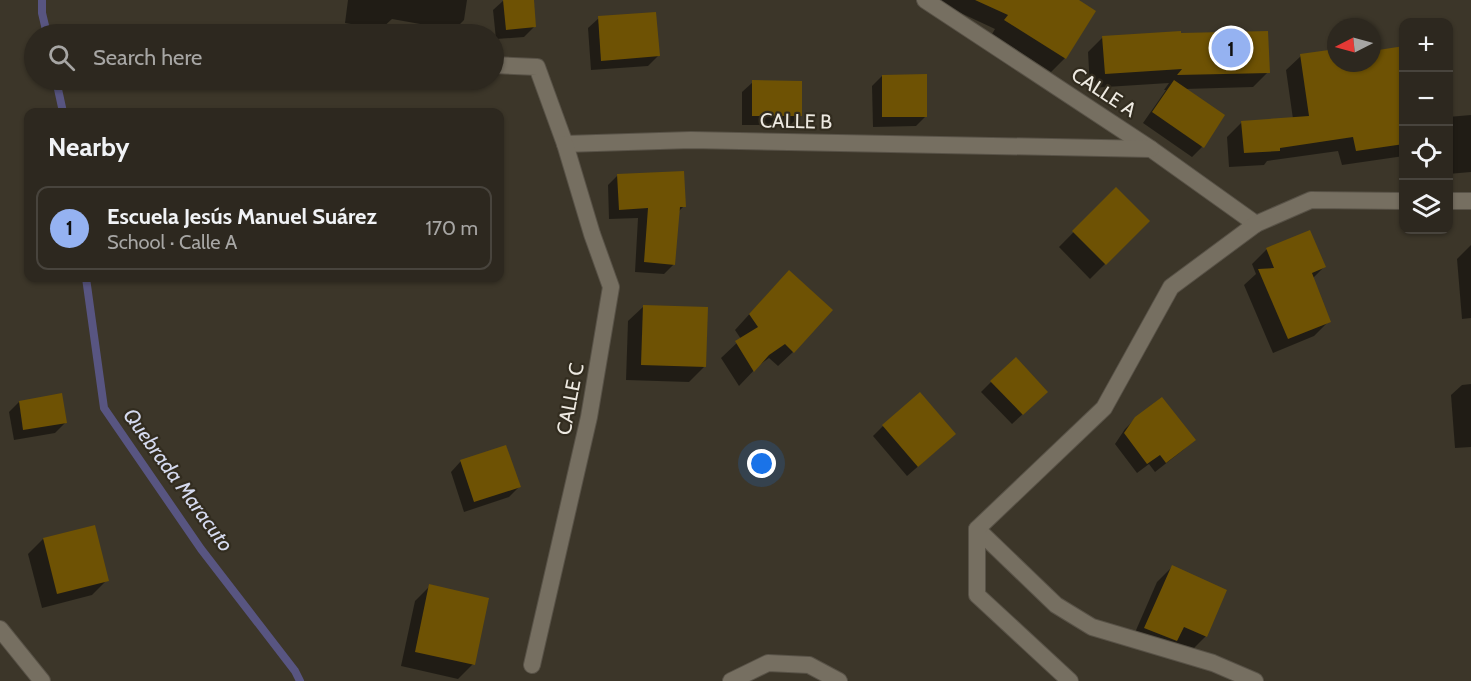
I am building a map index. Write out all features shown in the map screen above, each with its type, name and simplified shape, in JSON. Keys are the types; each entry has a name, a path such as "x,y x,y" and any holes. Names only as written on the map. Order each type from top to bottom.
{"street":[{"name":"CALLE A","path":"926,0 1151,148 1256,224"},
{"path":"504,65 537,67 565,144"},
{"name":"CALLE B","path":"565,144 690,140 1151,148"},
{"name":"CALLE C","path":"532,664 590,417 611,287 592,234 565,144"},
{"path":"1070,681 977,595 977,529 1104,408 1171,287 1256,224 1311,201 1399,201"},
{"path":"1453,201 1471,201"},
{"path":"977,529 1056,605 1092,627 1213,663 1255,681"},
{"path":"0,629 42,681"},
{"path":"732,681 768,663 809,665 839,681"}],"building":[{"path":"503,0 534,0 536,27 506,30"},
{"path":"975,0 1079,0 1096,11 1066,59 1004,20 1008,15"},
{"path":"656,12 660,56 601,61 598,16"},
{"path":"1181,31 1181,33 1268,31 1270,73 1177,75 1182,69 1105,74 1102,36"},
{"path":"1399,47 1399,145 1356,151 1353,137 1280,148 1280,151 1244,153 1241,121 1309,116 1300,54 1327,50 1327,72 1381,72 1381,50"},
{"path":"927,74 927,117 882,117 882,75"},
{"path":"752,80 802,81 802,116 752,116"},
{"path":"1174,80 1225,115 1204,148 1152,112"},
{"path":"684,171 686,207 680,207 675,265 644,262 648,208 619,210 617,174"},
{"path":"1116,187 1150,221 1106,265 1072,231"},
{"path":"1310,230 1326,267 1312,273 1331,322 1288,339 1258,269 1274,268 1266,248"},
{"path":"789,270 833,310 794,353 785,344 769,355 754,372 735,341 758,327 749,314"},
{"path":"643,305 708,307 706,367 641,365"},
{"path":"1016,357 1048,392 1023,415 990,381"},
{"path":"920,392 956,434 918,467 882,425"},
{"path":"62,393 67,423 23,430 19,401"},
{"path":"1162,397 1196,440 1166,463 1160,455 1147,464 1124,433 1135,417"},
{"path":"506,445 521,487 474,502 460,460"},
{"path":"95,525 109,581 57,594 43,538"},
{"path":"1172,565 1227,590 1207,637 1184,627 1177,641 1144,628"},
{"path":"429,584 489,598 475,665 415,652"}],"waterway":[{"name":"Quebrada Maracuto","path":"42,0 45,24"},
{"name":"Quebrada Maracuto","path":"58,90 62,108"},
{"name":"Quebrada Maracuto","path":"87,282 104,408 201,549 295,671 300,681"}],"place":[{"name":"Escuela Jesús Manuel Suárez","path":"1231,48"}]}
